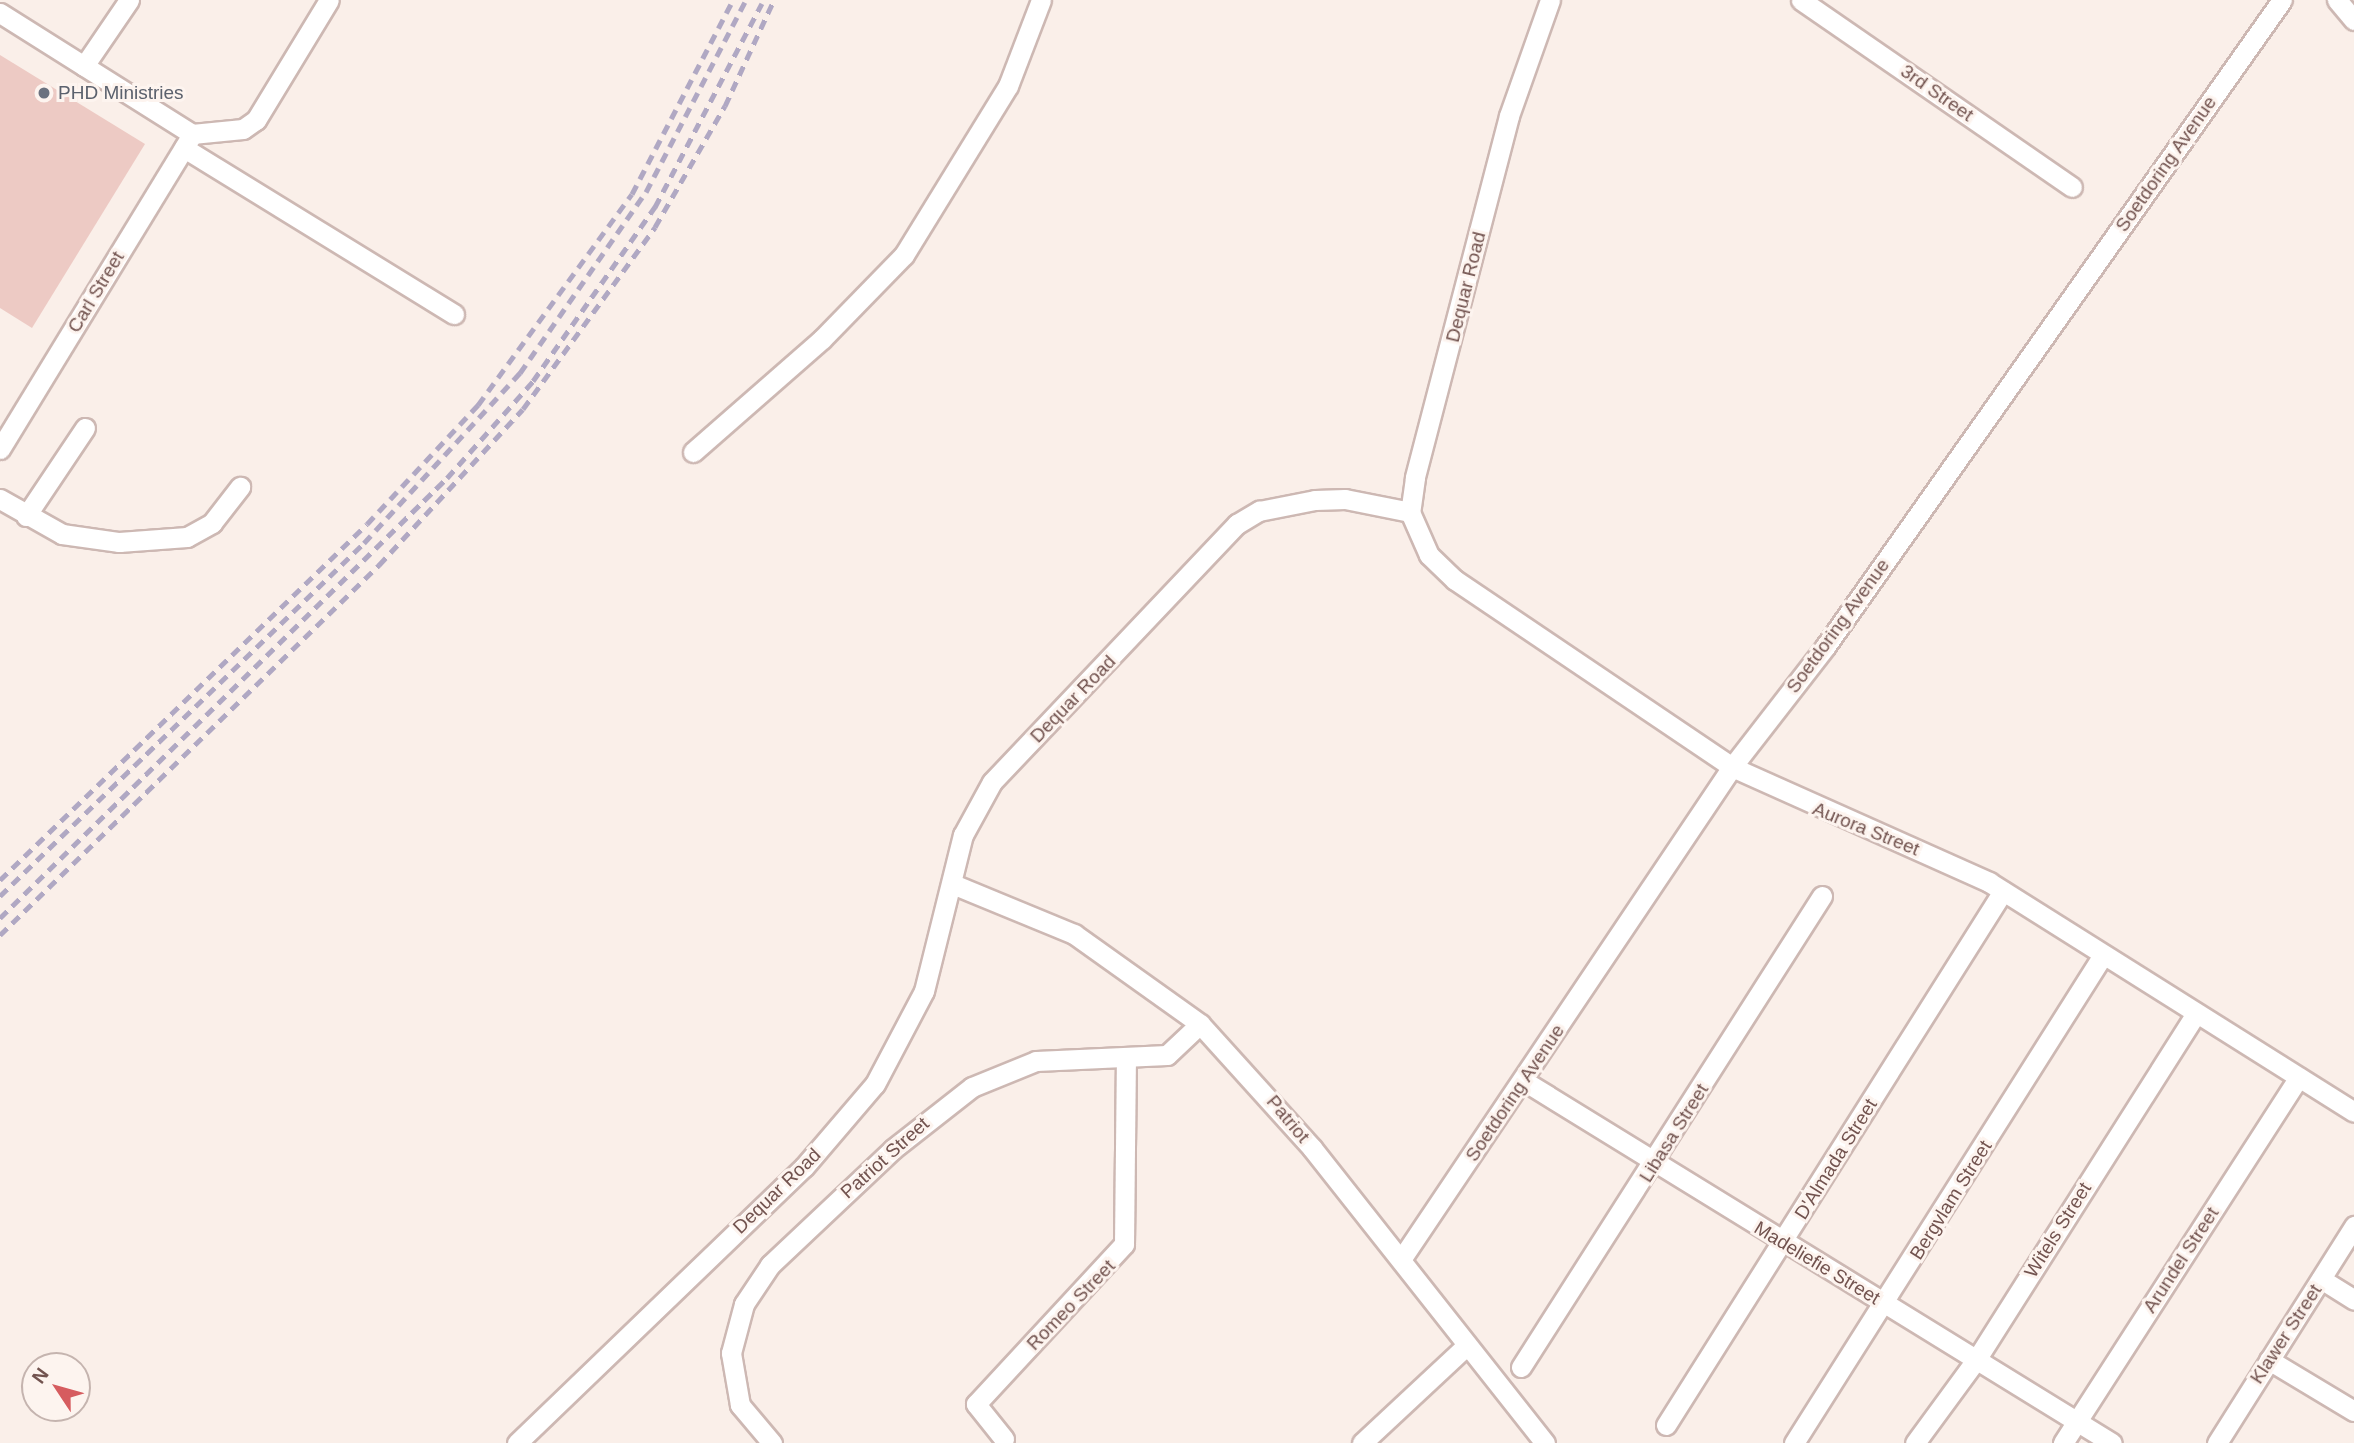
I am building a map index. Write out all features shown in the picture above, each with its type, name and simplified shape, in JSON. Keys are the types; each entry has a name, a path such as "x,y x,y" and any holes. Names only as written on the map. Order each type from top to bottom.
{"street":[{"path":"84,66 129,0"},
{"path":"188,141 243,129 256,120 329,0"},
{"path":"693,452 822,339 904,254 1008,86 1041,0"},
{"name":"Dequar Road","path":"517,1443 804,1167 875,1084 924,991 955,885 963,835 992,782 1237,524 1259,511 1315,500 1345,499 1410,512 1509,116 1550,0"},
{"name":"3rd Street","path":"1801,0 2072,187"},
{"name":"Soetdoring Avenue","path":"1402,1258 1524,1081 1732,767 1825,647 2282,0"},
{"path":"2337,0 2354,20"},
{"path":"0,13 84,66 188,141 454,314"},
{"name":"Carl Street","path":"0,449 188,141"},
{"path":"26,516 85,429"},
{"path":"0,499 62,534 119,542 187,537 212,523 240,486"},
{"name":"Aurora Street","path":"1410,512 1429,555 1455,580 1732,767 2003,891 2354,1112"},
{"name":"Patriot","path":"955,885 1074,934 1200,1024 1250,1074 1402,1258 1466,1346 1545,1443"},
{"name":"D'Almada Street","path":"1667,1425 2003,891"},
{"name":"Libasa Street","path":"1521,1367 1653,1166 1822,896"},
{"name":"Bergvlam Street","path":"1794,1443 1886,1305 2103,954"},
{"name":"Witels Street","path":"1914,1443 1976,1360 2196,1014"},
{"name":"Patriot Street","path":"772,1443 740,1405 731,1353 744,1304 771,1265 893,1149 972,1087 1036,1061 1126,1059 1167,1055 1200,1024"},
{"name":"Romeo Street","path":"1004,1438 977,1413 979,1400 1125,1244 1126,1059"},
{"name":"Arundel Street","path":"2063,1443 2299,1077"},
{"name":"Madeliefie Street","path":"1524,1081 1653,1166 1784,1242 2112,1443"},
{"name":"Klawer Street","path":"2217,1443 2354,1226"},
{"path":"2321,1279 2354,1300"},
{"path":"1362,1443 1466,1346"},
{"path":"2269,1360 2354,1411"}],"building":[{"path":"0,55 145,144 32,328 0,308"}],"railway":[{"path":"0,880 367,524 478,405 632,194 733,0"},
{"path":"0,896 364,543 520,373 646,192 746,0"},
{"path":"0,935 379,565 523,409 655,227 725,106 774,0"},
{"path":"0,918 447,478 533,381 655,207 762,3"}],"place":[{"name":"PHD Ministries","path":"44,93"}]}
